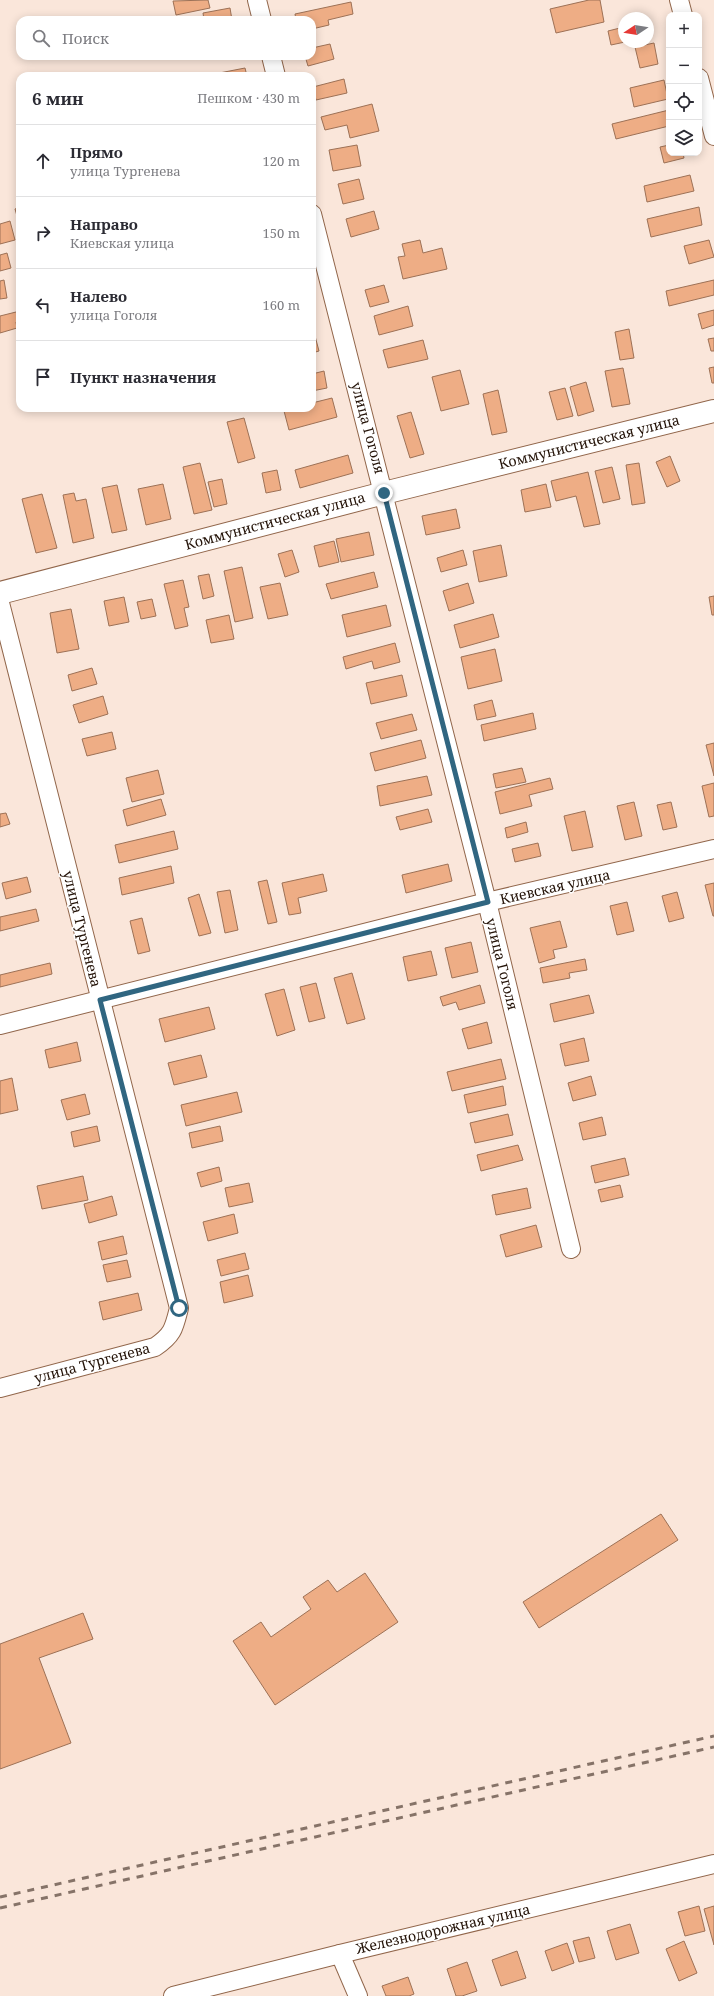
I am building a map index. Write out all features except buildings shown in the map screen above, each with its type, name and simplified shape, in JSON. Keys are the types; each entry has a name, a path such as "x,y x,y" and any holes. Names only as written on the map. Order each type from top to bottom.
{"street":[{"path":"257,0 261,16"},
{"path":"679,0 682,12"},
{"path":"272,60 275,72"},
{"path":"701,84 714,136"},
{"name":"улица Гоголя","path":"316,230 488,902 571,1249"},
{"name":"Коммунистическая улица","path":"0,593 384,493 714,411"},
{"name":"улица Тургенева","path":"0,603 179,1308 174,1327 167,1339 155,1347 0,1388"},
{"name":"Киевская улица","path":"0,1025 488,902 714,849"},
{"name":"Железнодорожная улица","path":"173,1996 340,1954 714,1864"},
{"path":"340,1954 358,1996"}],"railway":[{"path":"0,1897 714,1736"},
{"path":"0,1908 714,1747"}],"route":[{"path":"179,1308 100,1000 488,902 384,493"}]}
